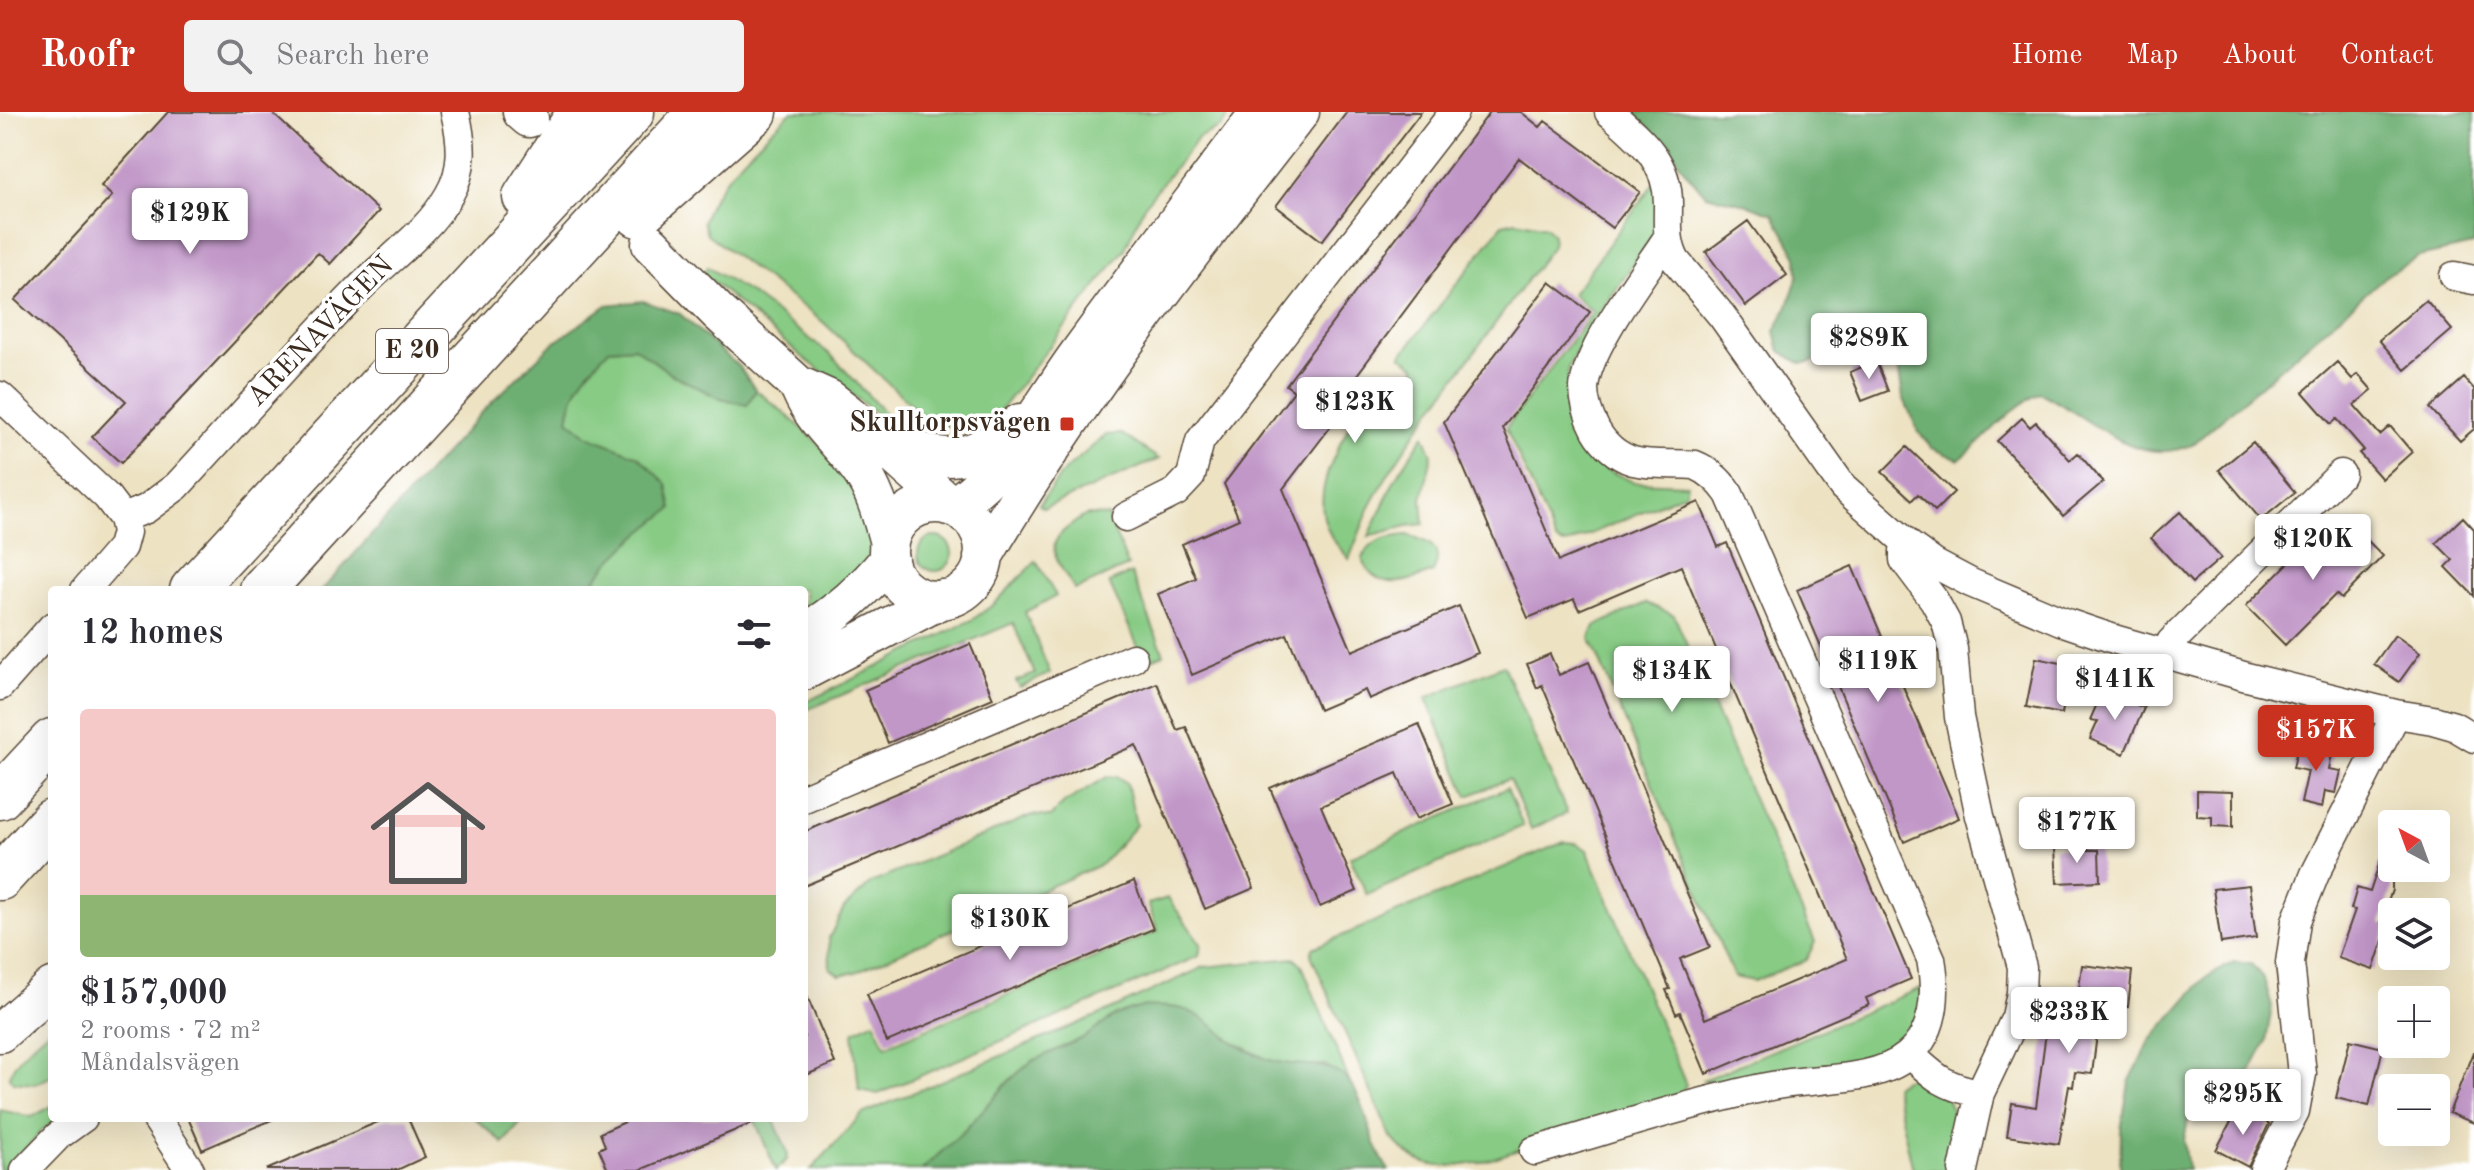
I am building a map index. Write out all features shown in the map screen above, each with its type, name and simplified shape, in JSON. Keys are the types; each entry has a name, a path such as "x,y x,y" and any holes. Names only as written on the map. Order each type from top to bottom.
{"highway":[{"path":"444,318 580,112"},
{"name":"E 20","path":"196,586 632,112"},
{"name":"E 20","path":"266,586 700,112"},
{"path":"509,319 643,211 755,112"},
{"path":"0,797 48,745"},
{"path":"0,878 48,825"}],"street":[{"name":"ARENAVÄGEN","path":"123,518 146,509 177,486 358,290 437,213 451,193 462,156 455,112"},
{"path":"808,630 852,600 870,582 889,551 894,529 909,513 929,505 950,506 981,486 1001,465 1260,112"},
{"path":"808,669 961,592 972,583 983,557 1067,424 1164,290 1300,112"},
{"path":"1126,517 1176,492 1191,476 1200,441 1454,112"},
{"path":"1609,112 1652,152 1662,167 1669,200 1668,237 1676,261 1722,316 1836,478 1869,511 1935,564 1971,583 2061,621 2166,655 2454,726 2474,738"},
{"path":"1534,1151 1721,1097 1894,1066 1910,1054 1923,1037 1932,1015 1935,994 1931,959 1735,505 1721,482 1704,468 1635,461 1619,455 1600,436 1588,413 1584,388 1596,350 1668,237"},
{"path":"651,244 718,312 798,385 829,399 950,506 964,514 981,536 983,557"},
{"path":"847,413 926,455 956,458 992,444 1021,423 1060,382"},
{"path":"798,385 807,406 859,468 872,491 883,518 897,579 907,590 928,599 942,599"},
{"path":"0,396 107,497 123,518 126,532 122,547 88,586"},
{"path":"2166,655 2171,642 2341,474"},
{"path":"1909,545 1904,551 1904,560 1934,600 1946,622 1953,649 1959,717 1980,816 2022,967 2016,1017 1980,1093 1963,1170"},
{"path":"0,686 48,632"},
{"path":"808,796 1133,658"},
{"path":"2264,1170 2295,1111 2302,1074 2290,963 2296,921 2315,874 2396,714"},
{"path":"0,1033 48,991"},
{"path":"1910,1054 1944,1084 1980,1093"},
{"path":"25,1170 58,1136 77,1122"},
{"path":"159,1122 190,1170"}],"green space":[{"path":"791,112 1231,112 1221,127 1199,137 1144,206 1125,249 998,413 968,432 923,416 823,322 707,234 703,221 718,189 740,162"},
{"path":"1632,112 2474,112 2474,245 2418,257 2389,273 2192,445 2167,451 2133,446 2040,393 2008,415 1959,460 1932,448 1918,431 1903,397 1897,361 1872,329 1854,334 1823,358 1802,364 1780,351 1775,331 1788,306 1798,275 1797,257 1773,214 1706,195 1673,153"},
{"path":"1656,180 1659,227 1590,327 1568,368 1568,404 1574,428 1588,451 1607,470 1634,482 1687,484 1685,493 1562,544 1556,541 1506,428 1593,312 1572,294"},
{"path":"1516,221 1546,227 1553,235 1552,246 1388,474 1369,509 1349,559 1332,537 1324,517 1322,500 1330,465 1338,448 1363,400 1380,414 1417,367 1401,356 1503,224"},
{"path":"707,267 751,294 831,355 904,434 805,359 703,274"},
{"path":"643,301 680,314 739,367 756,390 747,405 717,397 673,375 634,347 609,349 582,381 568,420 588,436 638,456 667,484 672,509 637,536 591,586 326,586 486,408 551,345 607,305"},
{"path":"634,347 673,375 747,405 756,390 796,423 840,466 857,490 869,515 873,540 862,569 808,612 808,586 591,586 616,556 672,508 638,456 588,436 568,420 577,389 609,349"},
{"path":"1122,434 1159,459 1044,508 1039,505 1064,471 1106,435"},
{"path":"1424,435 1432,455 1422,499 1424,524 1369,536 1395,479"},
{"path":"1086,515 1108,516 1128,566 1075,590 1054,548 1062,533"},
{"path":"1407,535 1428,543 1436,551 1433,572 1402,582 1383,581 1375,576 1362,558 1366,552 1381,540"},
{"path":"935,537 947,542 952,554 947,566 935,571 923,566 918,554 923,542"},
{"path":"1036,561 1056,596 1025,612 1050,673 1020,688 1016,681 1035,674 1013,623 808,709 808,701 972,620 994,604"},
{"path":"1131,573 1164,654 1145,662 1109,583"},
{"path":"1646,603 1674,615 1815,942 1806,960 1754,981 1734,977 1590,638 1595,626"},
{"path":"1503,665 1567,813 1531,829 1509,779 1468,796 1426,698"},
{"path":"1107,777 1118,777 1127,783 1136,825 1102,864 856,972 839,975 830,968 829,938 844,908 871,883 1032,815 1050,817 1064,803"},
{"path":"1507,788 1523,826 1367,895 1350,857"},
{"path":"1564,842 1576,843 1587,850 1686,1085 1681,1093 1669,1100 1482,1162 1442,1166 1421,1162 1391,1137 1311,955 1313,948"},
{"path":"1168,898 1201,944 1199,956 878,1094 859,1090 853,1032 874,1021 886,1046 1158,931 1148,904"},
{"path":"1295,958 1302,965 1349,1081 1325,1065 1291,1065 1268,1060 1232,1041 1201,1017 1116,1015 1085,1037 1032,1061 922,1170 811,1170 862,1114 1106,1012 1204,967"},
{"path":"2234,962 2251,964 2264,979 2272,1006 2266,1042 2251,1072 2210,1094 2188,1120 2184,1139 2188,1170 2120,1170 2121,1130 2129,1082 2150,1041 2205,978"},
{"path":"1921,988 1920,1009 1912,1027 1894,1047 1873,1061 1806,1067 1741,1082 1703,1080"},
{"path":"1145,1006 1189,1011 1238,1045 1267,1059 1320,1066 1339,1074 1348,1081 1360,1100 1377,1148 1389,1170 922,1170 1032,1061 1085,1037 1116,1015"},
{"path":"48,1031 48,1078 35,1084 13,1082 9,1077 27,1050"},
{"path":"1915,1077 1945,1094 1955,1117 1960,1143 1954,1170 1913,1170 1894,1086 1904,1079"},
{"path":"48,1108 48,1122 54,1122 5,1170 0,1170 0,1110 32,1117"},
{"path":"479,1122 521,1122 503,1143"},
{"path":"756,1122 775,1122 788,1153 787,1160 776,1170"}],"building":[{"path":"168,112 271,112 379,211 330,264 318,253 121,463 92,437 126,401 15,300 112,196 101,186"},
{"path":"1347,112 1421,112 1322,241 1276,206"},
{"path":"1490,112 1521,112 1540,127 1545,121 1640,192 1612,228 1519,158 1327,415 1335,421 1283,489 1352,651 1459,606 1478,653 1369,699 1365,690 1319,710 1287,634 1192,675 1158,594 1196,578 1182,544 1239,519 1224,484 1294,391 1286,385"},
{"path":"1748,221 1787,275 1746,306 1706,252"},
{"path":"1550,282 1590,312 1503,428 1559,561 1699,502 1718,547 1727,543 1911,979 1866,998 1869,1005 1706,1074 1680,1012 1676,1014 1666,990 1670,989 1542,685 1537,688 1527,664 1550,654 1559,675 1589,662 1710,947 1680,959 1705,1019 1847,959 1681,566 1579,610 1574,599 1528,618 1444,422"},
{"path":"2426,300 2452,330 2405,370 2379,340"},
{"path":"1876,361 1888,391 1862,401 1850,372"},
{"path":"2337,362 2352,379 2358,374 2372,390 2354,405 2380,435 2390,426 2412,452 2382,479 2359,453 2364,450 2337,419 2331,424 2303,392"},
{"path":"2464,378 2474,389 2474,429 2460,441 2430,408"},
{"path":"2022,418 2030,427 2036,422 2070,460 2078,453 2103,482 2063,516 1997,441"},
{"path":"2253,442 2295,492 2261,520 2219,470"},
{"path":"1907,447 1954,492 1935,511 1918,494 1912,500 1882,472"},
{"path":"2180,512 2221,558 2192,583 2151,538"},
{"path":"2463,517 2474,529 2474,596 2446,567 2453,560 2436,543"},
{"path":"2328,523 2350,544 2360,533 2383,556 2341,599 2336,594 2285,645 2246,606"},
{"path":"1852,566 1959,818 1904,842 1797,590"},
{"path":"2395,635 2420,653 2399,682 2374,664"},
{"path":"970,644 993,698 888,743 865,690"},
{"path":"2036,658 2071,665 2062,714 2026,707"},
{"path":"1157,683 1177,730 1186,727 1254,888 1205,909 1136,745 808,884 808,830"},
{"path":"2103,690 2144,708 2124,754 2090,739 2098,721 2090,720"},
{"path":"1419,724 1453,804 1416,819 1397,773 1321,806 1357,891 1320,907 1270,788"},
{"path":"2299,741 2333,749 2329,769 2341,771 2336,793 2325,791 2322,808 2301,803 2308,771 2293,768"},
{"path":"2197,790 2233,791 2233,827 2212,826 2212,817 2197,816"},
{"path":"2088,846 2088,850 2099,850 2100,881 2057,883 2055,848"},
{"path":"2378,868 2378,882 2392,882 2392,890 2389,898 2378,898 2378,955 2373,970 2338,958 2355,910 2351,909 2357,888 2370,892"},
{"path":"1134,881 1153,929 887,1042 867,994"},
{"path":"2249,885 2256,938 2221,943 2213,889"},
{"path":"2082,965 2132,971 2128,1007 2101,1003 2092,1074 2075,1072 2073,1087 2069,1086 2059,1144 2007,1136 2012,1103 2036,1107 2046,1032 2073,1035"},
{"path":"808,999 835,1063 808,1074"},
{"path":"2350,1040 2378,1047 2378,1058 2381,1058 2369,1106 2336,1098"},
{"path":"2474,1052 2474,1123 2450,1113"},
{"path":"2239,1107 2269,1124 2248,1167 2216,1150"},
{"path":"190,1122 267,1122 202,1150"},
{"path":"378,1122 410,1122 425,1157 397,1170 266,1170"},
{"path":"625,1122 755,1122 640,1170 608,1170 599,1149 605,1146 600,1133"}],"place":[{"name":"Skulltorpsvägen","path":"1067,424"}]}
